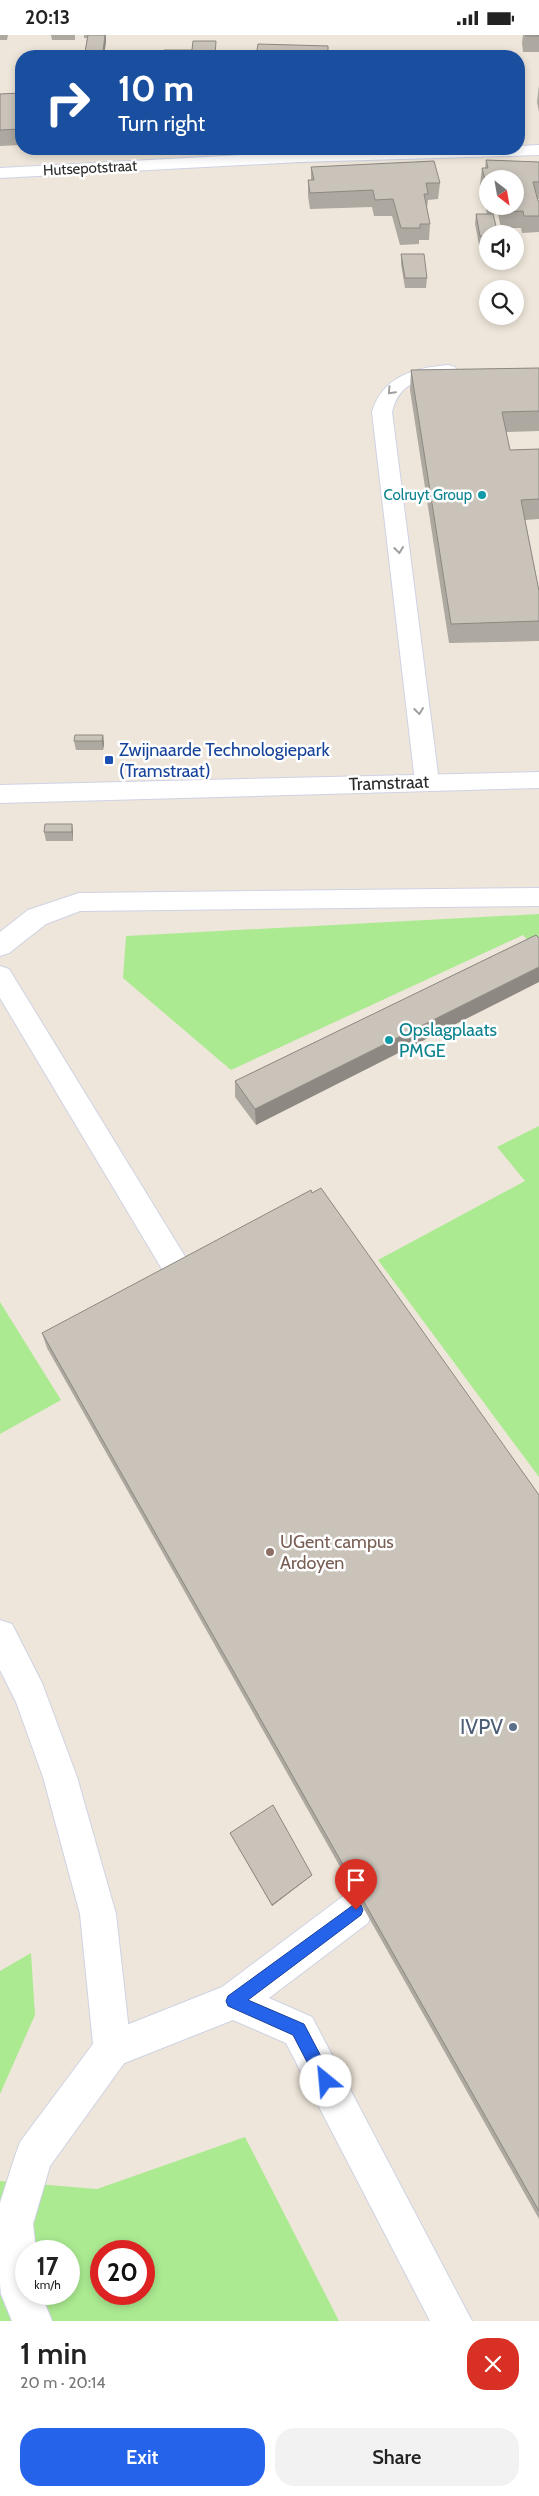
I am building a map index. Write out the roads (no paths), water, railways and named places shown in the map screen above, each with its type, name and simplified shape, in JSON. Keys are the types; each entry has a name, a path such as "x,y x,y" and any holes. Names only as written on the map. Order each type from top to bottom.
{"street":[{"name":"Hutsepotstraat","path":"525,150 539,150"},
{"name":"Hutsepotstraat","path":"0,173 368,155"},
{"path":"427,782 382,412 384,400 390,391 401,382 427,372 464,371"},
{"name":"Tramstraat","path":"0,794 539,780"},
{"path":"0,946 37,917 79,902 539,897"},
{"path":"0,976 179,1271"},
{"path":"0,1636 30,1695 60,1777 98,1914 112,2049"},
{"path":"32,2321 21,2294 13,2224 34,2156 112,2049 234,2001 356,1910"},
{"path":"234,2001 299,2030 452,2321"}],"place":[{"name":"Colruyt Group","path":"482,495"},
{"name":"Zwijnaarde Technologiepark (Tramstraat)","path":"109,760"},
{"name":"Opslagplaats PMGE","path":"389,1040"},
{"name":"UGent campus Ardoyen","path":"270,1552"},
{"name":"IVPV","path":"513,1727"}]}
